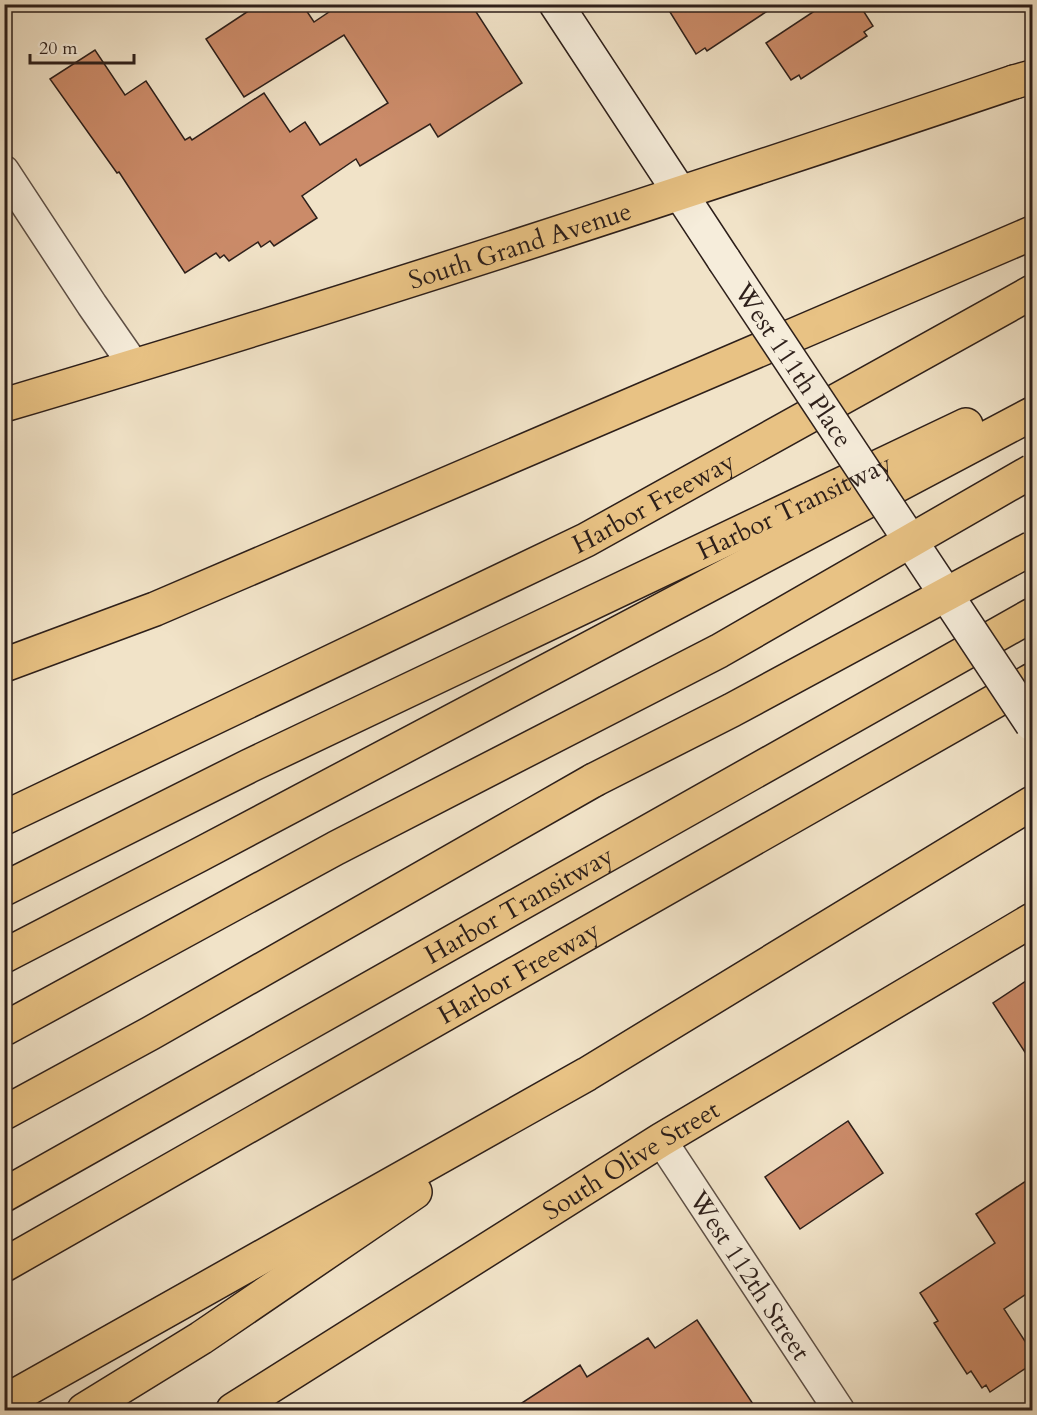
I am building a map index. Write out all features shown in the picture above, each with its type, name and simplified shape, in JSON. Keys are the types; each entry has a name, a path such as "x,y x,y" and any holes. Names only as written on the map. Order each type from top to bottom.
{"main road":[{"name":"South Grand Avenue","path":"4,405 135,367 681,194 1026,78"},
{"path":"4,665 155,609 1032,233"},
{"name":"Harbor Freeway","path":"4,818 586,540 1032,292"},
{"name":"Harbor Transitway","path":"4,889 249,766 1032,393"},
{"path":"4,956 221,844 1032,414"},
{"path":"4,1029 336,848 719,651 1032,471"},
{"path":"4,1088 732,710 1032,549"},
{"path":"4,690 155,609"},
{"name":"Harbor Transitway","path":"4,1196 1032,615"},
{"name":"Harbor Freeway","path":"4,1265 1032,680"},
{"path":"4,1113 151,1033 594,780"},
{"path":"4,1402 587,1074 1032,803"},
{"name":"South Olive Street","path":"233,1410 661,1140 1032,920"},
{"path":"84,1410 201,1338 284,1283 587,1074"}],"street":[{"name":"West 111th Place","path":"556,4 639,133 1032,724"},
{"path":"4,171 135,367"},
{"name":"West 112th Street","path":"661,1140 839,1410"}],"building":[{"path":"259,4 302,4 314,22 341,4 471,4 522,83 438,137 430,124 360,166 356,159 302,196 317,218 274,246 270,241 261,247 258,242 229,261 224,255 220,258 216,253 185,273 119,172 117,173 50,79 95,50 125,95 146,81 185,140 190,137 192,140 264,93 290,132 305,122 320,145 388,103 344,35 244,97 206,39"},
{"path":"665,4 778,4 707,51 705,48 696,54"},
{"path":"825,4 859,4 873,26 864,32 867,36 801,79 799,75 791,80 766,43"},
{"path":"1032,977 1032,1063 993,1003"},
{"path":"848,1121 883,1173 800,1229 765,1177"},
{"path":"1032,1177 1032,1290 1004,1309 1032,1352 1032,1364 990,1392 986,1385 982,1388 971,1371 967,1374 934,1323 938,1321 920,1293 995,1243 976,1214"},
{"path":"697,1320 757,1410 511,1410 580,1365 587,1377 648,1338 655,1348"}]}
